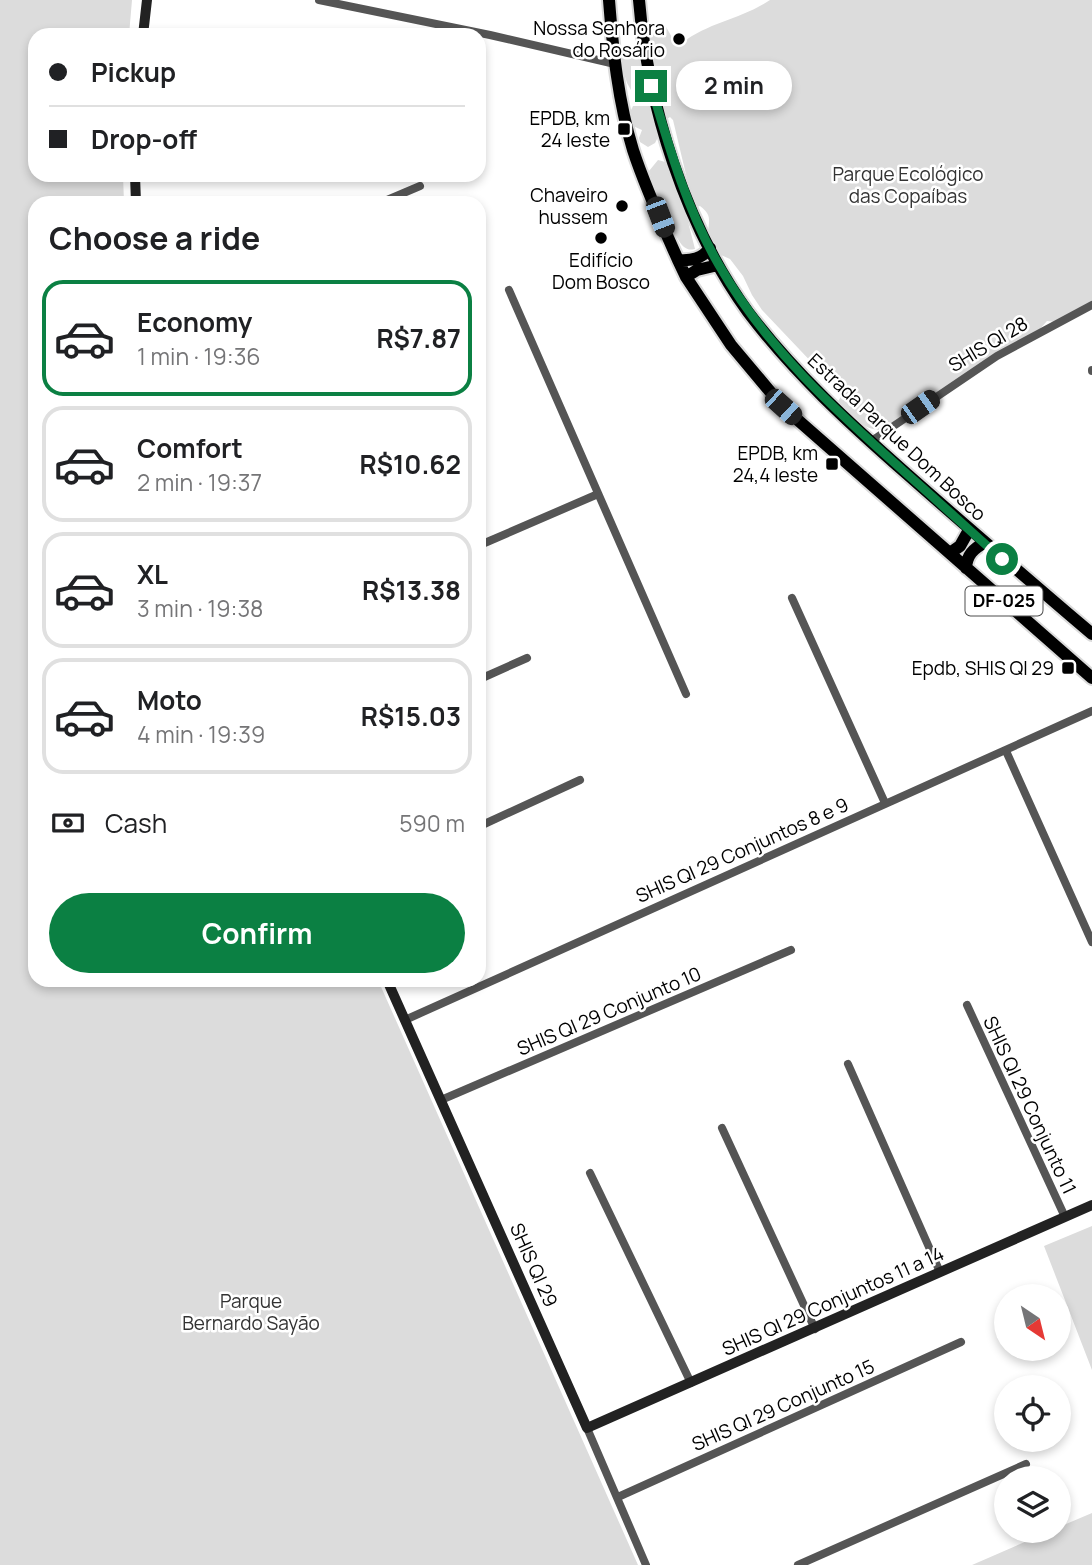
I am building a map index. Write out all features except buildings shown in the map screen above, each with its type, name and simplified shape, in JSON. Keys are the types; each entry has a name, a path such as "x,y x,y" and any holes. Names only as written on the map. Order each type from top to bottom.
{"main road":[{"name":"DF-025","path":"609,0 621,102 633,150 686,277 731,345 783,407 1092,678"},
{"name":"Estrada Parque Dom Bosco","path":"639,0 651,86 671,155 718,265 747,311 818,393 870,442 1092,634"},
{"path":"678,260 696,260 710,248"},
{"path":"686,277 697,270 718,265"},
{"path":"950,553 960,546 969,530"},
{"path":"966,568 969,555 984,543"}],"street":[{"path":"144,28 147,0"},
{"path":"319,0 448,28"},
{"path":"486,36 615,64"},
{"path":"396,196 420,186"},
{"path":"509,290 686,694"},
{"name":"SHIS QI 28","path":"870,442 997,356 1092,304"},
{"path":"486,542 598,494"},
{"path":"792,598 885,803"},
{"path":"486,676 527,658"},
{"name":"SHIS QI 29 Conjuntos 8 e 9","path":"486,983 1092,711"},
{"path":"1006,751 1092,942"},
{"path":"486,823 580,780"},
{"name":"SHIS QI 29 Conjunto 10","path":"441,1100 790,950"},
{"name":"SHIS QI 29","path":"390,987 646,1565"},
{"name":"SHIS QI 29 Conjuntos 8 e 9","path":"405,1020 478,987"},
{"name":"SHIS QI 29 Conjunto 11","path":"967,1006 1065,1217"},
{"path":"848,1064 940,1272"},
{"path":"722,1128 815,1329"},
{"path":"590,1173 691,1383"},
{"name":"SHIS QI 29 Conjuntos 11 a 14","path":"587,1428 1092,1205"},
{"name":"SHIS QI 29 Conjunto 15","path":"618,1497 961,1342"},
{"path":"798,1565 1026,1464"}],"green space":[{"name":"Parque Bernardo Sayão","path":"0,0 132,0 130,28 28,28 28,182 123,182 124,196 28,196 28,987 381,987 638,1565 0,1565"},
{"name":"Parque Ecológico das Copaíbas","path":"770,0 1092,0 1092,305 1056,322 1047,321 1039,330 882,430 863,425 841,408 837,403 842,395 818,373 818,369 762,310 730,259 712,251 708,235 709,218 700,206 688,210 686,214 695,249 684,247 664,211 649,171 658,160 674,170 685,188 688,183 673,120 670,117 667,119 655,143 648,147 640,142 642,130 633,126 628,116 635,97 622,67 623,47 644,57 663,109 666,97 653,58 649,32 659,25 665,25 674,41 682,43 703,30"},
{"path":"1092,1226 1092,1370 1071,1316 1071,1284 1059,1284 1044,1246"},
{"path":"1092,1513 1092,1565 972,1565 1022,1543 1071,1543 1071,1522"}],"place":[{"name":"Nossa Senhora do Rosário","path":"679,39"},
{"name":"EPDB, km 24 leste","path":"624,129"},
{"name":"Chaveiro hussem","path":"622,206"},
{"name":"Edifício Dom Bosco","path":"601,238"},
{"name":"EPDB, km 24,4 leste","path":"832,464"},
{"name":"Epdb, SHIS QI 29","path":"1068,668"}],"route":[{"path":"651,86 671,155 693,212 718,265 747,311 818,393 1002,559"}]}
